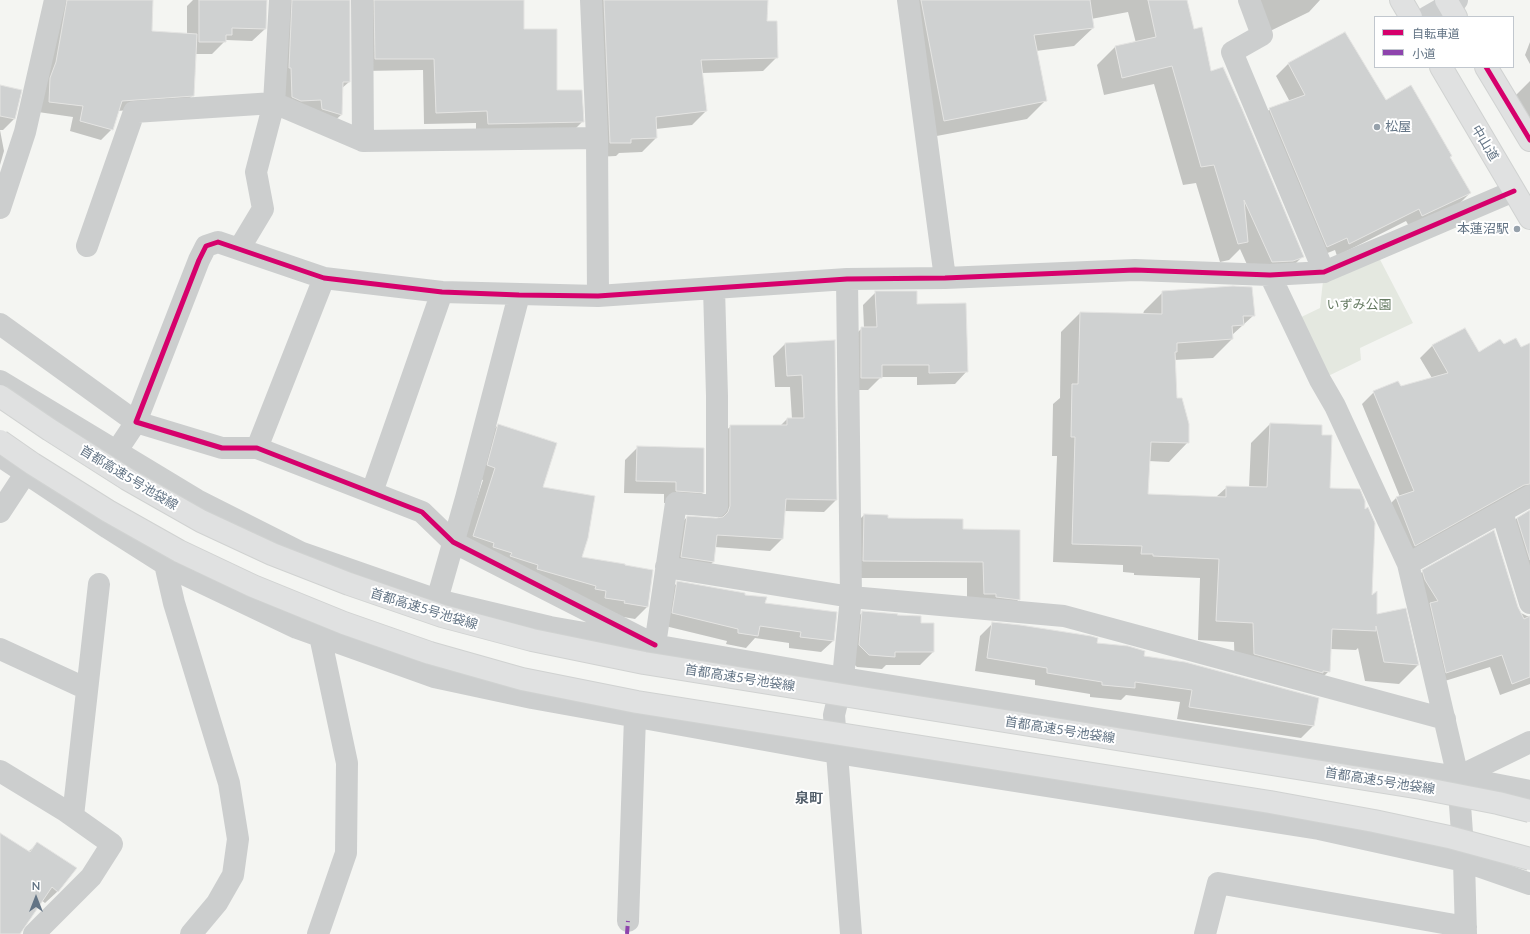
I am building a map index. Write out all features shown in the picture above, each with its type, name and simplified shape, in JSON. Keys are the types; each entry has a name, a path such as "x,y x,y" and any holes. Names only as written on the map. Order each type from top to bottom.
{"highway":[{"path":"1401,0 1410,16"},
{"name":"中山道","path":"1442,68 1530,218"},
{"path":"1487,68 1530,140"},
{"name":"首都高速5号池袋線","path":"0,396 127,480 201,521 272,554 348,584 442,616 532,640 644,663 1421,788 1498,803 1530,811"},
{"path":"0,441 108,512 179,551 253,586 344,623 423,651 522,680 637,702 1270,802 1450,837 1530,859"}],"street":[{"path":"0,208 25,132 55,0"},
{"path":"239,249 263,209 256,172 274,103 280,0"},
{"path":"362,0 364,141"},
{"path":"591,0 597,138 598,296"},
{"path":"908,0 945,278"},
{"path":"1250,0 1262,34 1232,52 1324,272"},
{"path":"1428,16 1452,5"},
{"path":"87,246 134,112 274,103 364,141 597,138"},
{"path":"116,452 136,422 199,260 206,246 218,242 324,278 442,292 598,296 847,279 945,278 1135,270 1270,275 1324,272 1514,191"},
{"path":"1205,934 1218,883 1466,930 1464,861 1458,777 1408,564 1335,406 1320,380 1270,275"},
{"path":"257,448 324,278"},
{"path":"847,279 851,597 843,678 834,715 851,934"},
{"path":"655,645 676,503 717,506 717,396 714,288"},
{"path":"372,492 442,292"},
{"path":"437,600 519,294"},
{"path":"0,324 136,422 222,448 257,448 422,512 453,542 655,645"},
{"path":"0,381 197,500 302,553 437,600 550,627 843,678 1458,777 1530,791"},
{"path":"0,456 25,474 165,564 297,628 434,677 532,698 836,753 1318,829 1464,861 1530,884"},
{"path":"0,512 25,474"},
{"path":"1408,564 1530,496"},
{"path":"1502,512 1530,603"},
{"path":"165,564 174,603 229,783 238,839 233,875 217,903 191,934"},
{"path":"666,567 851,597 1064,616 1445,719"},
{"path":"73,816 99,584"},
{"path":"318,934 346,854 347,763 320,636"},
{"path":"0,649 87,689"},
{"path":"628,921 635,717"},
{"path":"1458,777 1530,742"},
{"path":"2,775 73,816 112,844 91,877 34,934"}],"green space":[{"name":"いずみ公園","path":"1375,250 1413,323 1360,348 1361,360 1320,380 1293,321 1320,308 1324,272"}],"building":[{"path":"67,0 153,0 152,31 197,34 194,96 122,101 113,130 80,121 83,106 49,102 50,78 56,62"},
{"path":"199,0 267,0 266,29 232,28 232,35 226,35 226,42 199,42"},
{"path":"292,0 350,0 350,82 343,82 342,115 322,109 321,100 301,101 292,97 291,68 289,68"},
{"path":"374,0 524,0 524,29 557,29 557,90 582,90 584,122 488,124 487,111 436,113 434,59 375,59"},
{"path":"604,0 768,0 767,21 777,21 778,58 701,60 707,111 656,117 657,138 631,139 631,143 610,143"},
{"path":"921,0 1090,0 1094,28 1034,35 1047,101 944,121"},
{"path":"1148,0 1187,0 1194,29 1202,27 1211,71 1223,67 1304,257 1293,261 1272,262 1244,200 1248,242 1238,244 1214,165 1201,167 1172,66 1122,78 1115,46 1156,37"},
{"path":"1345,32 1386,100 1411,85 1452,156 1450,157 1471,193 1422,216 1419,209 1349,244 1347,238 1327,247 1269,108 1305,95 1288,63"},
{"path":"0,85 22,90 15,119 0,116"},
{"path":"1233,286 1252,287 1255,316 1243,316 1244,325 1232,326 1233,339 1177,343 1177,352 1175,352 1177,398 1182,398 1189,424 1189,443 1151,442 1148,494 1226,497 1226,486 1267,487 1270,423 1322,425 1322,435 1332,435 1330,488 1360,489 1365,501 1365,509 1368,507 1375,523 1372,595 1377,591 1377,614 1406,608 1419,665 1384,662 1376,626 1376,631 1332,629 1330,672 1323,671 1323,673 1254,654 1253,623 1216,621 1219,559 1153,556 1153,554 1141,554 1142,546 1072,544 1075,437 1071,437 1072,384 1078,384 1080,312 1162,314 1162,291"},
{"path":"875,291 917,291 917,304 966,303 968,372 929,373 929,365 882,365 882,378 861,378 861,327 877,327"},
{"path":"1465,328 1479,352 1500,339 1504,344 1516,338 1521,347 1530,343 1530,484 1524,485 1415,546 1396,497 1414,491 1373,391 1398,381 1401,386 1448,373 1432,345"},
{"path":"835,340 837,500 786,499 783,539 717,535 714,562 681,557 687,516 716,518 723,517 728,512 730,506 730,425 787,425 787,418 804,418 802,375 787,376 785,343"},
{"path":"498,424 557,443 543,487 595,496 588,538 582,557 653,570 648,607 605,598 606,591 595,589 596,586 537,569 538,565 510,556 512,553 493,547 494,543 473,536 495,468 487,465"},
{"path":"637,446 704,448 704,493 676,491 676,482 636,481"},
{"path":"1530,510 1530,560 1517,518"},
{"path":"864,514 888,515 888,518 963,519 963,529 1020,530 1020,600 996,597 996,594 984,594 983,562 863,561"},
{"path":"1494,530 1518,607 1524,619 1530,616 1530,677 1512,684 1502,655 1446,673 1430,603 1438,601 1425,580 1422,570"},
{"path":"677,581 745,593 745,595 767,597 765,603 837,612 834,641 800,637 801,632 760,626 758,636 738,633 738,629 672,613"},
{"path":"862,611 921,616 921,623 934,623 934,652 895,652 895,657 869,655 859,645"},
{"path":"992,622 1091,636 1098,638 1097,643 1128,646 1145,651 1144,656 1185,662 1319,698 1314,726 1189,707 1192,690 1135,682 1135,688 1102,685 1102,682 1047,673 1047,668 987,658"},
{"path":"0,833 30,852 37,842 77,868 58,892 52,887 20,934 0,934"}],"marked path":[{"path":"627,934 628,921"}],"cycle path":[{"path":"1487,68 1530,140"},
{"path":"655,645 453,542 422,512 257,448 222,448 136,422 199,260 206,246 218,242 324,278 442,292 519,295 598,296 847,279 945,278 1135,270 1270,275 1324,272 1514,191"}],"place":[{"name":"松屋","path":"1377,127"},
{"name":"本蓮沼駅","path":"1517,229"}],"district":[{"name":"泉町","path":"809,798"}]}
